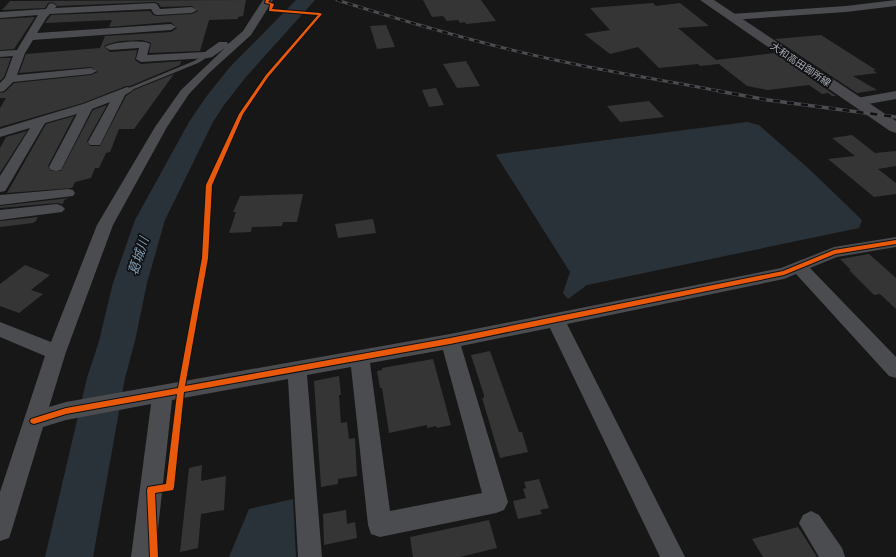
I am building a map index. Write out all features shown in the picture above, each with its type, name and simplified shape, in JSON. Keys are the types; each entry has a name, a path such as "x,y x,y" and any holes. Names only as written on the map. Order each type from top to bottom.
{"main road":[{"name":"大和高田御所線","path":"706,0 896,128"}],"street":[{"path":"0,90 10,79 20,53 43,15 49,11 56,0"},
{"path":"0,529 56,352 104,225 162,127 190,87 205,71 247,33 268,0"},
{"path":"0,15 105,4 154,3 157,12 192,10"},
{"path":"731,17 846,9 896,3"},
{"path":"12,14 19,5"},
{"path":"35,28 110,23"},
{"path":"30,37 170,27"},
{"path":"110,47 145,44 141,59 208,55 229,39 247,33"},
{"path":"0,54 20,53"},
{"path":"10,79 91,71"},
{"path":"0,133 87,107 123,92"},
{"path":"95,142 123,92"},
{"path":"857,102 896,95"},
{"path":"56,167 87,107"},
{"path":"0,188 41,120"},
{"path":"0,200 68,193"},
{"path":"0,215 57,209"},
{"path":"34,421 66,412 450,341 784,273 834,252 896,242"},
{"path":"799,267 896,370"},
{"path":"555,319 673,557"},
{"path":"0,329 56,352"},
{"path":"360,357 380,525 496,502 450,341"},
{"path":"297,369 310,557"},
{"path":"143,557 157,396"},
{"path":"812,523 833,557"}],"lane":[{"path":"123,92 196,62 208,55"}],"shaded area":[{"path":"747,122 759,125 808,168 862,220 859,228 587,285 568,299 563,293 570,272 496,155 499,154"},
{"path":"293,499 296,557 229,557 249,509"}],"building":[{"path":"246,0 243,16 238,17 238,19 209,20 200,51 149,53 151,43 142,40 120,41 104,46 110,52 137,50 135,60 141,64 181,61 180,65 130,86 126,86 83,103 0,127 0,108 6,98 0,98 0,93 5,92 14,83 91,75 98,72 91,67 19,73 26,54 100,48 105,36 171,32 177,28 171,22 109,27 112,20 45,23 51,15 150,11 153,15 157,16 192,14 198,11 192,6 161,7 158,3 154,2 58,6 52,2 48,3 45,8 2,10 10,1"},
{"path":"423,0 481,0 496,21 466,24 465,22 460,23 458,20 447,21 443,16 432,17"},
{"path":"653,3 656,6 680,3 709,26 678,28 716,60 775,53 836,96 832,96 828,93 822,94 809,85 768,90 747,86 719,64 700,66 698,64 659,68 638,47 610,54 584,34 610,30 590,8"},
{"path":"35,17 14,49 0,50 0,19"},
{"path":"386,25 395,47 377,49 370,26"},
{"path":"821,35 876,70 873,70 877,73 853,76 877,90 857,93 775,39"},
{"path":"0,58 11,58 4,77 0,81"},
{"path":"466,61 480,86 457,88 443,64"},
{"path":"174,74 134,129 119,129 110,152 106,153 99,168 95,168 91,178 75,182 72,188 7,193 46,124 74,116 48,166 51,171 61,171 93,110 107,105 87,141 90,146 100,146 126,96 134,90"},
{"path":"436,88 444,105 429,107 422,90"},
{"path":"649,101 664,117 620,122 607,106"},
{"path":"27,131 0,173 0,148 6,137"},
{"path":"852,135 875,153 896,151 896,166 878,169 896,183 896,194 874,197 828,159 855,156 832,138"},
{"path":"303,194 297,222 283,222 282,226 252,227 251,232 229,233 236,212 233,212 240,196"},
{"path":"69,198 64,200 63,204 57,203 0,208 0,206"},
{"path":"38,217 33,223 0,227 0,221"},
{"path":"373,219 376,233 338,238 335,224"},
{"path":"869,254 896,278 896,309 880,294 874,295 840,259"},
{"path":"25,265 50,275 31,290 43,294 19,313 0,306 0,284"},
{"path":"490,351 519,432 522,432 528,452 500,458 482,398 484,398 484,395 471,355"},
{"path":"433,359 451,425 437,428 436,426 427,428 427,425 389,433 382,388 380,388 377,371 382,370 382,368"},
{"path":"339,376 341,423 347,422 349,439 355,438 357,476 338,479 338,484 321,487 314,381"},
{"path":"202,465 201,481 226,476 224,510 201,514 198,548 180,552 189,468"},
{"path":"539,479 549,508 540,510 542,514 518,519 513,501 526,498 523,489 526,488 524,482"},
{"path":"346,510 347,524 355,522 357,538 324,545 323,514"},
{"path":"489,520 497,548 460,557 413,557 410,537"},
{"path":"798,527 817,557 763,557 752,539"}],"waterway":[{"name":"葛城川","path":"69,557 106,378 117,341 130,283 150,220 201,122 214,102 238,72 306,0"}],"railway":[{"path":"337,0 447,33 532,55 724,92"},
{"path":"718,91 768,100 896,117"}],"cycle path":[{"path":"154,557 151,490 170,487 181,391 205,258 209,185 241,114 267,76 320,14 270,10 272,4 266,2 268,0"},
{"path":"34,421 66,411 450,341 784,273 834,252 896,242"}]}
